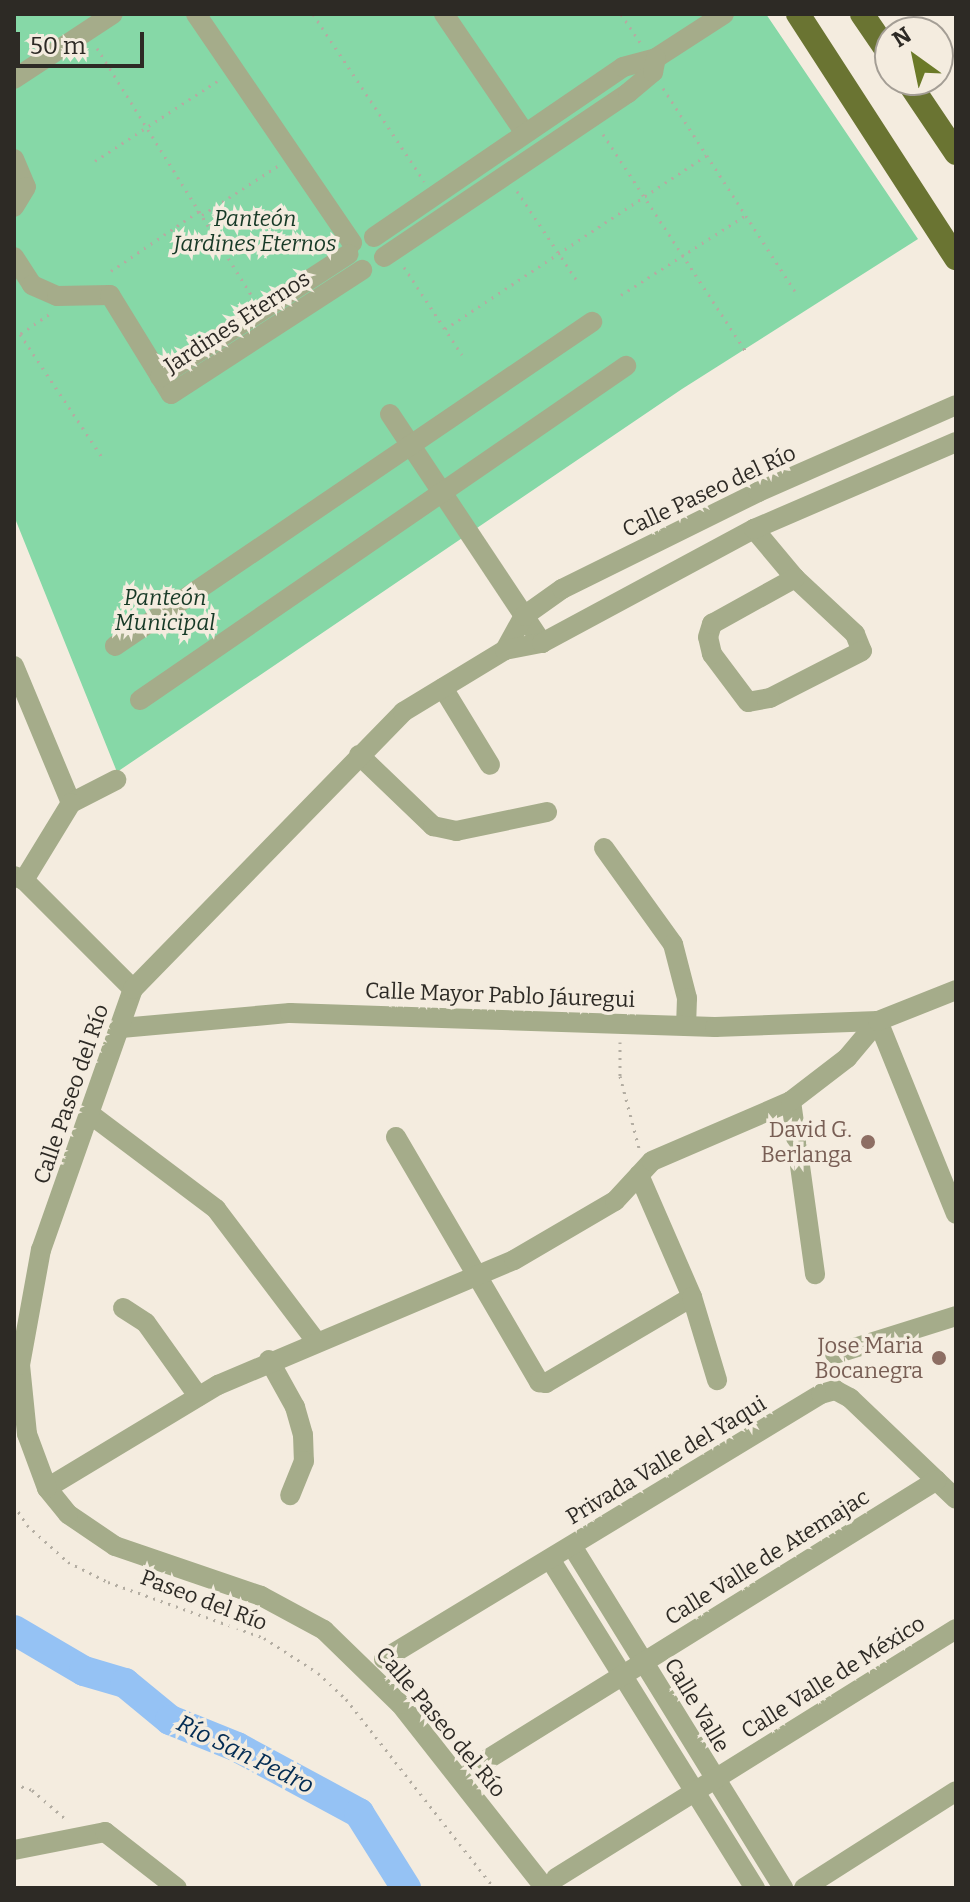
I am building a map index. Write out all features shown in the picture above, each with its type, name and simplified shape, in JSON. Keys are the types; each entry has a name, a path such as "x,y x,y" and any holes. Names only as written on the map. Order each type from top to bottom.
{"main road":[{"path":"798,14 956,258"},
{"path":"862,14 874,32"},
{"path":"918,96 956,153"}],"street":[{"path":"14,79 113,14"},
{"path":"196,14 351,248 362,270 378,267 389,254 592,118 650,59 724,14"},
{"path":"444,14 525,133"},
{"path":"160,377 351,248 374,237 623,67 650,59"},
{"path":"14,159 26,187 14,207"},
{"path":"374,237 389,254"},
{"name":"Jardines Eternos","path":"14,257 32,285 57,296 110,295 171,394 362,270"},
{"path":"115,646 592,322"},
{"path":"140,700 626,366"},
{"name":"Calle Paseo del Río","path":"505,650 524,616 562,589 758,492 956,405"},
{"path":"390,414 542,643"},
{"name":"Calle Paseo del Río","path":"550,1883 400,1704 324,1630 261,1596 115,1546 68,1514 47,1488 27,1434 18,1326 41,1250 133,989 403,712 505,650 542,643 754,529 956,442"},
{"path":"754,529 795,578 855,634 862,651 770,698 748,702 712,654 708,637 712,624 795,578"},
{"path":"14,666 71,803"},
{"path":"443,688 490,765"},
{"path":"359,755 433,826 456,831 547,812"},
{"path":"116,780 71,803 19,878 133,989"},
{"path":"604,848 673,944 687,998 686,1026"},
{"path":"47,1488 198,1396 269,1360 477,1279 615,1201 642,1171 791,1101 847,1058 878,1021 956,990"},
{"name":"Calle Mayor Pablo Jáuregui","path":"121,1028 290,1013 686,1026 878,1021"},
{"path":"878,1021 956,1214"},
{"path":"791,1101 815,1274"},
{"path":"90,1114 216,1209 315,1340"},
{"path":"396,1137 477,1279 542,1384 692,1297"},
{"path":"642,1171 692,1297 717,1380"},
{"path":"123,1308 146,1323 198,1396"},
{"path":"835,1354 956,1316"},
{"path":"269,1360 295,1407 303,1435 304,1461 290,1495"},
{"name":"Privada Valle del Yaqui","path":"384,1659 835,1390 850,1398 956,1499"},
{"name":"Calle Valle de Atemajac","path":"472,1769 937,1480"},
{"name":"Calle Valle","path":"572,1546 783,1888"},
{"name":"Calle Valle","path":"550,1559 755,1888"},
{"name":"Calle Valle de México","path":"550,1883 956,1629"},
{"path":"804,1888 956,1791"},
{"path":"14,1850 83,1833 105,1832 126,1843 177,1888"}],"path":[{"path":"313,14 433,196"},
{"path":"621,14 795,291"},
{"path":"86,32 262,311"},
{"path":"95,161 234,70"},
{"path":"592,118 746,352"},
{"path":"445,329 707,155"},
{"path":"111,271 282,162"},
{"path":"506,175 576,279"},
{"path":"621,295 746,215"},
{"path":"389,254 462,355"},
{"path":"14,338 56,309"},
{"path":"20,334 104,460"},
{"path":"620,1023 620,1076 642,1171"},
{"name":"Paseo del Río","path":"14,1505 27,1525 68,1562 108,1582 264,1638 318,1673 346,1699 494,1888"},
{"path":"14,1784 32,1790 83,1833"}],"green space":[{"name":"Panteón Jardines Eternos","path":"14,14 766,14 918,239 682,389 117,772 14,516"}],"waterway":[{"name":"Río San Pedro","path":"14,1630 84,1671 125,1683 170,1720 237,1747 359,1813 406,1888"}],"place":[{"name":"David G. Berlanga","path":"868,1142"},
{"name":"Jose Maria Bocanegra","path":"939,1358"}],"park label":[{"name":"Panteón Municipal","path":"165,610"}]}
